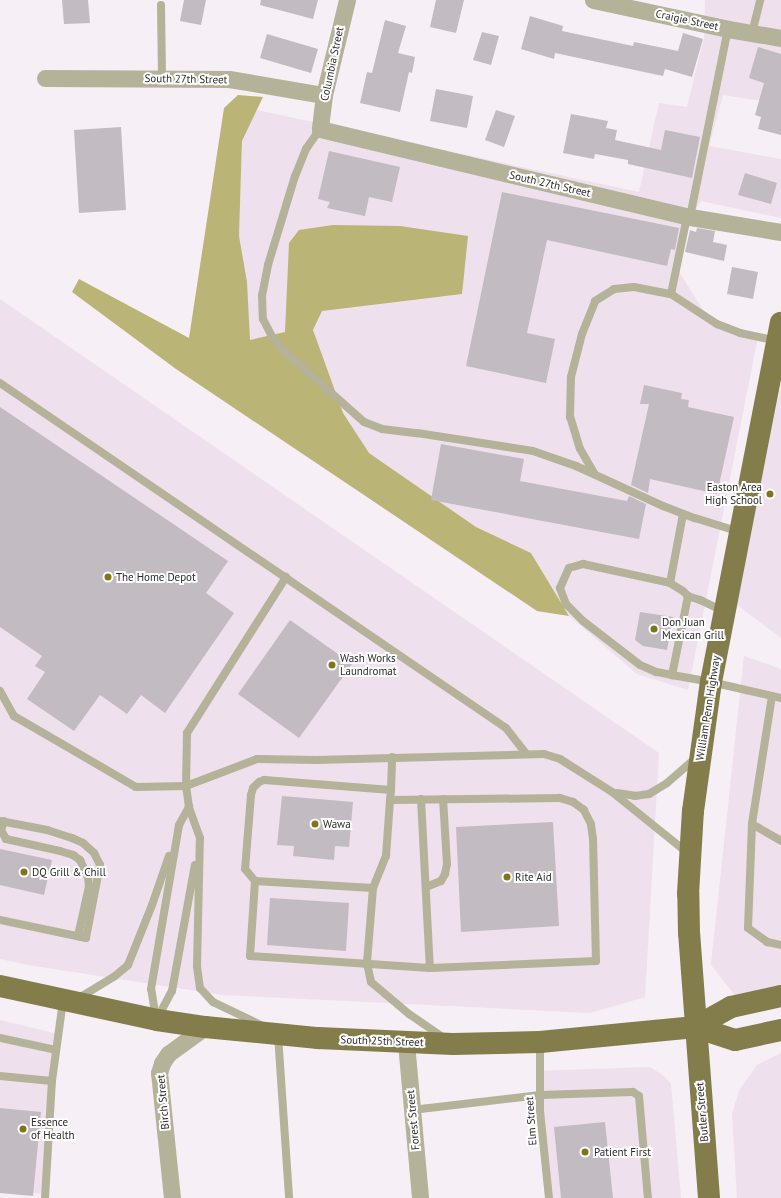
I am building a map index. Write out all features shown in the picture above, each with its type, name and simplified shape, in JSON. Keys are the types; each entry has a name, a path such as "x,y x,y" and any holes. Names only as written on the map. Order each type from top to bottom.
{"main road":[{"name":"William Penn Highway","path":"695,1027 688,933 690,854 700,754 724,612 779,332"},
{"name":"South 25th Street","path":"0,986 156,1020 205,1027 278,1035 406,1043 453,1044 540,1042 695,1027"},
{"path":"695,1027 731,1007 781,996"},
{"path":"695,1027 735,1040 781,1030"},
{"name":"Butler Street","path":"695,1027 709,1198"}],"street":[{"name":"Columbia Street","path":"320,129 324,95 346,0"},
{"name":"Craigie Street","path":"593,0 728,29 781,38"},
{"name":"South 27th Street","path":"45,78 229,79 324,95"},
{"name":"South 27th Street","path":"320,129 689,217 781,232"},
{"name":"Birch Street","path":"172,1198 159,1073 162,1063 168,1054 205,1027"},
{"name":"Forest Street","path":"406,1043 420,1198"}],"lane":[{"path":"752,33 760,0"},
{"path":"161,5 162,79"},
{"path":"671,294 689,217 728,29"},
{"path":"320,129 306,149 294,176 268,265 262,295 263,320 270,335 312,378 364,422 382,429 418,433 533,451 594,473 683,514 740,532"},
{"path":"594,473 580,449 570,417 571,377 582,334 596,301 614,289 634,287 671,294 717,324 740,333 779,332"},
{"path":"0,383 506,728 526,754"},
{"path":"670,583 683,514"},
{"path":"724,612 700,600 688,596 670,583 583,564 569,568 560,588 566,604 583,621 640,665 656,672 711,682 781,698"},
{"path":"286,577 187,733 186,786 189,807 200,838 197,966 200,988 213,1002 278,1035 289,1198"},
{"path":"672,675 688,596"},
{"path":"0,691 14,716 136,787 186,786 257,759 316,760 544,754 560,759 612,792 690,854"},
{"path":"772,696 752,824 748,928 767,942 781,945"},
{"path":"612,792 635,796 649,794 667,783 700,754"},
{"path":"392,757 386,856 373,888 367,963 368,976 375,987 409,1014 453,1044"},
{"path":"390,790 264,780 259,782 253,788 251,794 245,869 255,881 250,956 430,968 596,961 593,839 591,824 584,810 574,802 560,798 390,800"},
{"path":"421,799 430,968"},
{"path":"426,887 441,881 446,874 447,864 443,799"},
{"path":"156,1020 151,989 177,834 179,825 189,807"},
{"path":"2,821 47,830 77,841 94,853 100,865 82,937 89,886 88,877 80,860 73,855 60,851 6,839 1,830 2,821"},
{"path":"752,824 781,841"},
{"path":"45,1198 52,1081 56,1050 67,1001 89,993 115,976 128,964 152,905 177,834"},
{"path":"156,1020 172,991 200,838"},
{"path":"255,881 373,888"},
{"path":"0,920 82,937"},
{"path":"0,1038 56,1050"},
{"name":"Elm Street","path":"540,1042 540,1095 549,1198"},
{"path":"0,1076 52,1081"},
{"path":"412,1110 540,1095 633,1092 639,1096 648,1198"}],"shaded area":[{"path":"705,0 781,0 781,104 723,95 709,146 781,159 781,218 701,201 683,230 676,267 708,318 758,337 688,690 637,674 569,616 531,553 476,527 369,453 222,357 239,236 242,141 257,110 639,192 659,103 687,107 704,38"},
{"path":"238,95 263,97 242,141 239,236 247,282 250,340 285,332 289,243 299,230 333,225 400,226 468,236 462,294 322,311 313,330 343,413 369,453 476,527 531,553 569,616 537,611 176,369 72,292 79,279 189,338 224,108"},
{"path":"0,299 659,753 645,997 590,1013 223,995 28,965 0,959"},
{"name":"Easton Area High School","path":"781,384 781,638 736,604"},
{"path":"744,656 781,669 781,991 738,999 711,965"},
{"path":"0,1020 58,1034 42,1194 0,1190"},
{"path":"781,1053 781,1198 737,1198 732,1113 740,1089 757,1065"},
{"path":"650,1067 664,1076 671,1084 681,1198 546,1198 537,1071"}],"building":[{"path":"62,0 88,0 90,23 64,24"},
{"path":"184,0 206,0 201,25 180,21"},
{"path":"261,0 318,0 313,19 260,5"},
{"path":"436,0 464,0 456,33 430,27"},
{"path":"530,16 563,26 562,31 633,46 634,42 678,51 683,33 703,39 692,77 665,69 663,76 555,53 554,59 521,49"},
{"path":"385,20 406,26 398,53 415,57 412,73 409,72 400,112 360,103 367,72 372,73"},
{"path":"482,32 499,36 491,65 473,60"},
{"path":"267,34 318,49 311,73 260,58"},
{"path":"758,47 781,54 781,135 758,129 761,117 755,115 764,83 749,78"},
{"path":"436,89 473,96 467,128 430,121"},
{"path":"496,110 515,116 504,147 485,140"},
{"path":"571,114 608,121 606,128 617,130 615,140 661,150 665,130 700,137 692,178 628,164 628,160 595,154 594,159 563,153"},
{"path":"121,127 126,210 79,213 74,130"},
{"path":"329,151 400,167 392,202 369,197 365,216 327,208 330,202 318,199"},
{"path":"745,173 777,183 771,204 738,195"},
{"path":"502,192 679,228 675,250 671,249 667,266 547,240 527,333 555,339 546,383 466,366"},
{"path":"697,228 715,231 713,242 727,245 724,261 685,252 690,230 696,232"},
{"path":"732,267 758,272 753,299 727,294"},
{"path":"644,385 682,393 681,399 689,400 688,407 734,417 717,494 650,479 648,493 631,485 649,404 640,404"},
{"name":"The Home Depot","path":"0,407 228,561 206,593 234,613 165,713 141,695 127,714 100,695 74,731 27,699 45,672 35,666 42,656 0,627"},
{"path":"441,444 524,459 520,481 627,501 629,496 646,504 639,539 431,500"},
{"name":"Don Juan Mexican Grill","path":"640,612 673,617 667,650 643,646 635,640"},
{"path":"290,620 352,664 299,738 238,694"},
{"name":"Wawa","path":"282,796 353,802 349,847 335,846 334,860 293,856 294,846 277,845"},
{"name":"Rite Aid","path":"553,822 559,926 461,932 456,827"},
{"name":"DQ Grill & Chill","path":"0,849 52,860 44,895 0,885"},
{"path":"270,898 349,903 346,951 267,945"},
{"path":"0,1108 41,1112 33,1196 0,1193"},
{"path":"605,1122 613,1198 561,1198 554,1127"}],"place":[{"name":"Easton Area High School","path":"770,494"},
{"name":"The Home Depot","path":"108,577"},
{"name":"Don Juan Mexican Grill","path":"654,629"},
{"name":"Wash Works Laundromat","path":"332,665"},
{"name":"Wawa","path":"315,824"},
{"name":"DQ Grill & Chill","path":"24,872"},
{"name":"Rite Aid","path":"507,877"},
{"name":"Essence of Health","path":"23,1129"},
{"name":"Patient First","path":"585,1152"}]}
